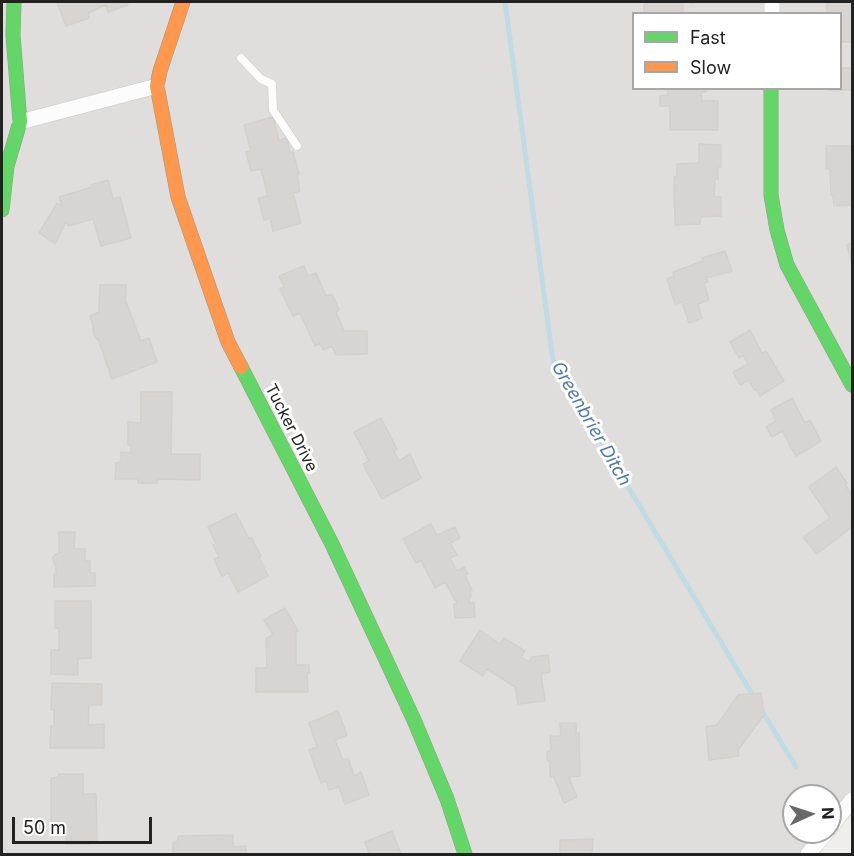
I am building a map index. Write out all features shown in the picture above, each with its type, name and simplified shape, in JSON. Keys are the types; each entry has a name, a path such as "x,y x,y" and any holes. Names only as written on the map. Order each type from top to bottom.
{"street":[{"path":"2,210 8,166 20,122 13,35 14,2"},
{"name":"Tucker Drive","path":"183,2 157,86 178,197 228,342 332,544 414,720 447,799 465,855"},
{"path":"20,122 157,86"},
{"path":"771,90 771,195 779,239 791,274 852,385"},
{"path":"842,813 852,800"}],"lane":[{"path":"241,58 261,80 272,84 273,110 297,146"}],"shaded area":[{"path":"2,2 852,2 852,800 842,813 842,784 782,784 782,844 817,844 808,854 2,854"}],"building":[{"path":"57,2 126,2 128,5 108,12 106,5 88,13 89,18 66,26"},
{"path":"647,2 683,2 683,12 644,12 644,4"},
{"path":"827,2 852,2 852,42 842,42 842,12 827,12"},
{"path":"842,68 852,68 852,90 842,90"},
{"path":"668,90 706,90 706,92 701,92 702,101 718,101 718,130 670,130 670,106 660,106 660,96 668,95"},
{"path":"273,117 279,140 287,138 290,153 293,152 299,174 297,175 300,191 293,193 301,223 273,231 270,218 264,220 258,198 268,196 261,169 251,171 246,152 251,151 244,125"},
{"path":"699,144 721,145 721,167 718,167 718,179 715,179 714,197 721,197 721,216 701,217 700,224 675,225 674,177 677,177 677,164 699,163"},
{"path":"826,146 852,146 852,205 834,206 833,195 831,195 830,169 826,169"},
{"path":"108,180 113,199 120,197 131,238 101,246 93,219 68,226 66,222 55,244 39,233 57,203 62,206 59,197"},
{"path":"852,243 852,264 847,245"},
{"path":"725,251 732,271 706,278 708,282 704,283 709,300 698,304 702,318 689,323 682,302 675,304 667,279 674,276 673,272 703,261 702,258"},
{"path":"304,266 308,276 316,273 326,296 332,294 344,331 367,331 367,354 336,355 332,346 323,350 320,343 315,346 300,313 293,316 280,289 284,287 279,276"},
{"path":"100,285 126,285 125,303 141,341 149,338 157,362 112,379 99,341 95,337 90,316 99,312"},
{"path":"750,330 762,353 766,351 784,381 760,396 749,380 740,385 733,372 748,364 743,355 739,358 730,342"},
{"path":"141,392 172,392 171,454 200,454 200,480 157,479 157,483 138,483 138,479 115,479 116,463 121,462 121,452 131,453 131,445 128,445 128,422 141,423"},
{"path":"792,398 805,423 810,420 821,441 796,456 782,431 772,437 766,427 776,421 771,410"},
{"path":"381,418 397,449 394,451 399,461 410,454 421,478 382,499 363,464 369,461 354,432"},
{"path":"836,467 847,483 845,484 852,496 852,527 817,554 803,537 830,518 809,487"},
{"path":"236,513 249,539 251,537 261,556 259,557 268,576 238,592 228,573 222,577 214,559 219,557 213,545 216,544 208,527"},
{"path":"431,524 437,535 455,527 460,538 450,543 457,555 450,558 457,571 464,567 468,574 465,575 472,590 470,591 471,597 469,597 470,603 474,603 475,617 455,618 456,599 445,582 435,588 421,560 416,563 403,539"},
{"path":"59,532 75,532 74,549 85,549 85,561 90,561 90,573 95,573 95,586 54,587 56,565 53,557 59,553"},
{"path":"55,601 91,601 91,658 78,659 78,675 51,674 51,650 59,650 59,628 55,628"},
{"path":"285,608 298,631 296,632 296,665 309,665 308,692 256,692 256,668 267,668 266,639 273,634 264,620"},
{"path":"480,630 500,644 504,638 525,651 521,657 529,662 532,657 548,655 550,672 541,674 545,701 518,704 515,687 487,669 483,676 460,661"},
{"path":"52,683 102,684 102,705 89,705 88,725 104,724 104,748 50,748 51,726 54,726 54,710 51,710"},
{"path":"761,693 764,715 738,750 739,756 709,760 706,727 717,725 738,695"},
{"path":"338,711 347,735 335,740 343,760 348,758 354,776 361,772 369,795 345,804 339,787 329,790 326,781 321,783 309,750 317,747 309,723"},
{"path":"560,723 576,723 576,734 579,733 580,776 569,777 577,797 564,803 554,777 550,777 550,762 547,759 547,752 551,750 550,736 561,736"},
{"path":"59,774 83,774 83,794 96,794 97,841 89,841 89,844 66,844 66,827 51,827 51,778 59,777"},
{"path":"392,831 401,854 369,854 365,842"},
{"path":"233,835 233,847 246,846 246,854 173,854 173,843 177,842 178,836"},
{"path":"593,839 592,854 560,854 560,840"}],"waterway":[{"name":"Greenbrier Ditch","path":"505,2 553,361 755,699"},
{"name":"Greenbrier Ditch","path":"761,709 796,767"}],"traffic: fast":[{"path":"2,210 7,166 20,122 13,35 14,2"},
{"path":"771,90 771,195 777,230 787,265 852,385"},
{"path":"241,367 332,544 414,720 447,799 465,854"}],"traffic: slow":[{"path":"183,2 157,86 178,197 228,342 241,367"}]}
